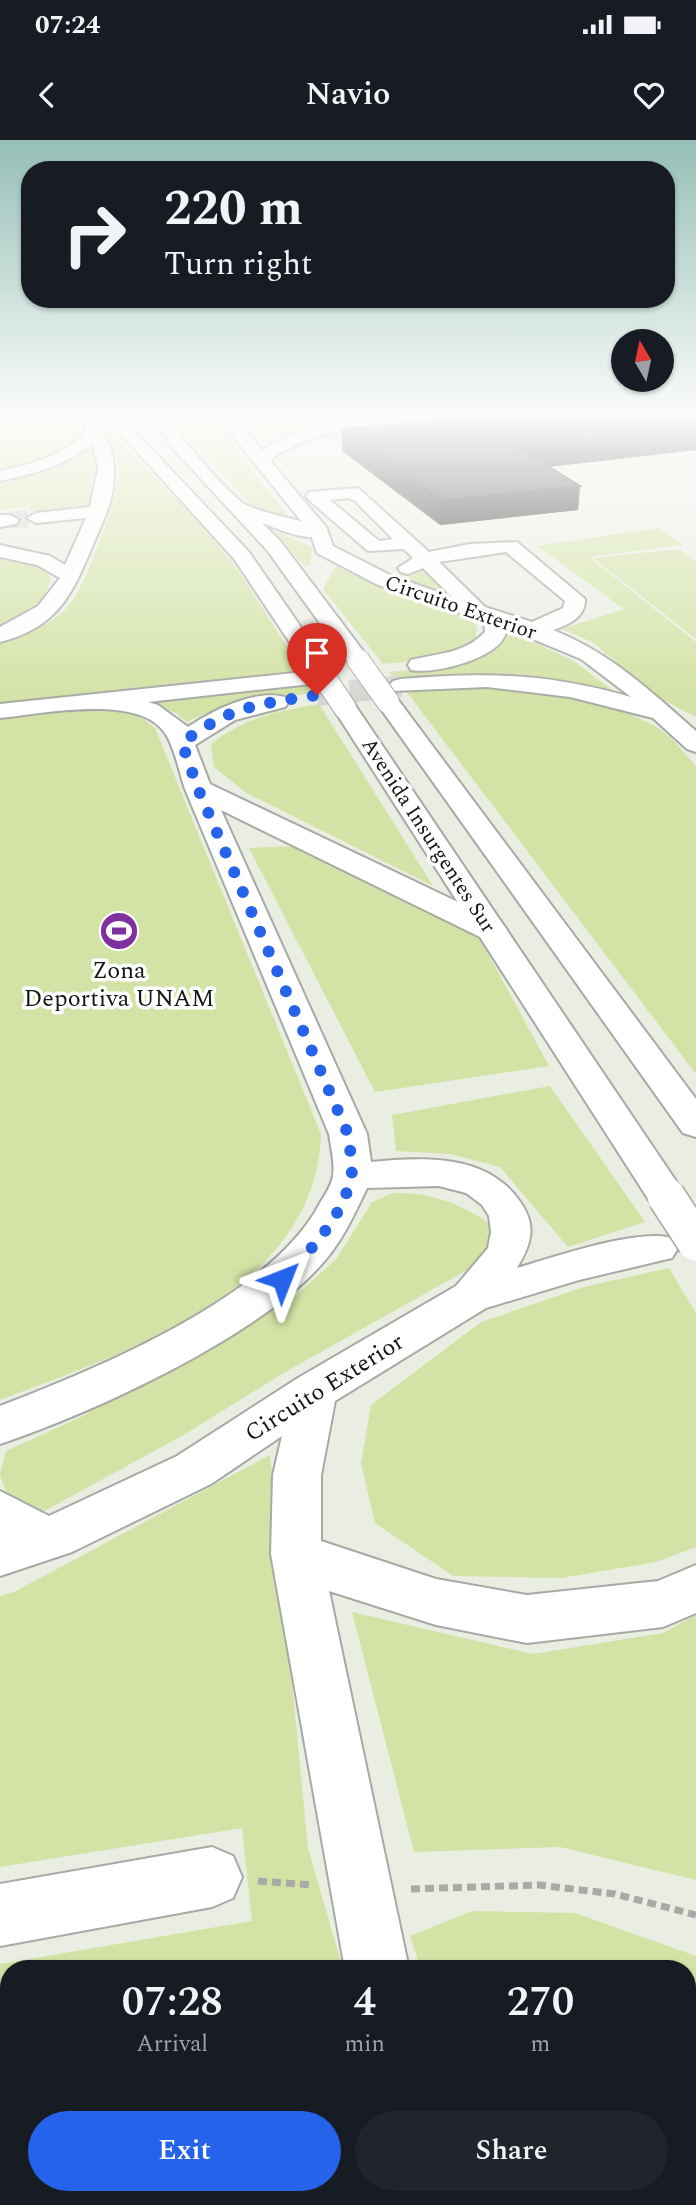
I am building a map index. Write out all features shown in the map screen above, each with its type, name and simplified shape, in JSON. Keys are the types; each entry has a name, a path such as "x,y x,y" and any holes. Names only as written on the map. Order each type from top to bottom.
{"street":[{"name":"Avenida Insurgentes Sur","path":"203,511 242,556 312,680 345,708 666,1196 677,1245"},
{"name":"Avenida Insurgentes Sur","path":"244,511 317,562 358,660 392,686 696,1125"},
{"path":"248,511 294,528 317,562"},
{"name":"Circuito Exterior","path":"289,511 317,562 348,564 383,581 573,646 616,671 663,715 692,737"},
{"path":"83,546 56,542 45,517 100,512"},
{"path":"0,635 29,622 50,608 71,576 100,512"},
{"path":"392,686 483,648 496,633 487,615 409,543"},
{"path":"348,564 404,570 426,558 450,552 510,546 575,599 575,607 569,614 554,624 530,630"},
{"path":"0,551 43,560 71,576"},
{"path":"0,711 312,680"},
{"path":"182,743 209,722 312,680"},
{"path":"392,686 487,680 547,685 603,696 663,715"},
{"path":"1,1426 97,1385 219,1324 252,1302 282,1279 315,1243 337,1211 352,1177 348,1134 198,789 176,728 160,715 137,705 107,700"},
{"path":"198,789 491,930"},
{"path":"352,1177 434,1171 468,1180 496,1197 511,1222 512,1235 500,1261 471,1297"},
{"name":"Circuito Exterior","path":"0,1554 46,1540 194,1471 314,1391 471,1297 577,1265 677,1245"},
{"path":"314,1391 297,1475 296,1553 359,1889 375,1960"},
{"path":"0,1512 46,1540"},
{"path":"296,1553 347,1575 436,1602 527,1619 663,1604 696,1588"},
{"path":"0,1915 212,1877"}],"path":[{"path":"212,1877 359,1889 454,1890 539,1885 615,1894 696,1915"}],"shaded area":[{"path":"0,511 696,511 696,1960 0,1960"}],"green space":[{"path":"110,511 189,511 238,570 304,673 0,704 0,643 44,625 67,608 83,582"},
{"path":"258,511 284,511 295,525"},
{"path":"658,528 683,545 589,557 696,642 696,717 658,697 592,642 562,629 624,609 537,546"},
{"path":"274,530 313,548 310,564 305,567"},
{"path":"679,549 696,561 696,639 593,558"},
{"path":"0,554 34,563 51,577 39,602 0,627"},
{"path":"428,564 465,601 385,574 417,572"},
{"path":"336,566 374,585 468,617 477,627 476,636 457,651 446,655 383,664 323,589"},
{"path":"509,630 575,662 619,695 536,679 482,677 397,683 389,672 438,668 473,660 498,644 504,631"},
{"path":"306,684 313,693 233,705 187,722 176,713 149,702"},
{"path":"465,688 564,696 613,708 663,731 696,766 696,1074 406,691"},
{"path":"319,704 433,886 245,792 214,767 211,744 238,727 263,716"},
{"name":"Zona Deportiva UNAM","path":"101,709 137,714 155,728 321,1134 311,1189 286,1236 250,1275 205,1309 155,1337 0,1400 0,719"},
{"path":"298,846 479,937 549,1066 375,1092 249,848"},
{"path":"550,1086 645,1222 568,1247 500,1167 450,1154 396,1151 392,1115"},
{"path":"393,1193 442,1199 486,1221 490,1239 476,1265 280,1375 187,1433 39,1514 8,1497 0,1475 6,1451 79,1418 291,1300 337,1258 372,1202"},
{"path":"669,1268 696,1313 696,1547 656,1562 561,1578 453,1576 375,1523 361,1464 371,1405 481,1322 584,1287"},
{"path":"270,1455 308,1848 340,1960 23,1960 252,1921 242,1828 0,1867 0,1596 14,1592"},
{"path":"352,1612 533,1654 663,1633 696,1615 696,1880 560,1847 414,1852"},
{"path":"472,1911 575,1913 696,1956 696,1960 418,1960 410,1936"}],"tunnel":[{"path":"10,520 36,518"},
{"path":"317,695 401,686"}],"place":[{"name":"Zona Deportiva UNAM","path":"119,931"}],"route":[{"path":"282,1279 323,1233 337,1211 352,1177 348,1134 198,789 182,743 209,722 238,708 317,695"}]}
